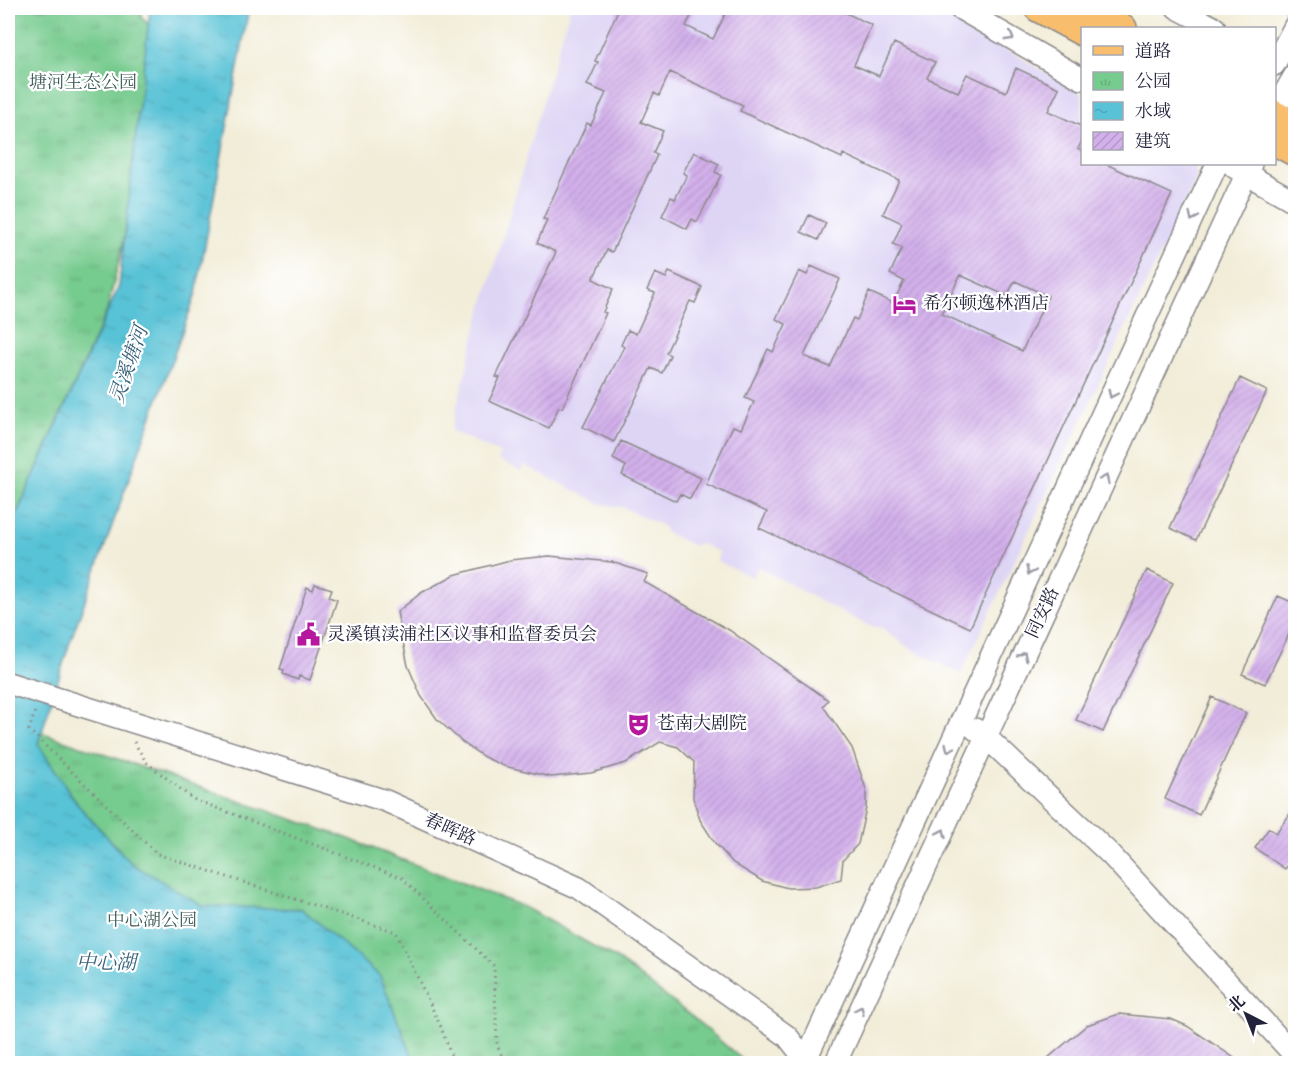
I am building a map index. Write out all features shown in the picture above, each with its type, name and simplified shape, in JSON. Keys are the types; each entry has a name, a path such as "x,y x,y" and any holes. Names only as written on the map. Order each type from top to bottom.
{"main road":[{"path":"1038,8 1081,31"},
{"path":"1085,8 1121,27"},
{"path":"1276,113 1296,126"},
{"path":"1276,142 1296,153"}],"street":[{"path":"959,8 1081,78"},
{"path":"1178,8 1213,27"},
{"path":"1276,61 1296,24"},
{"path":"1276,64 1295,74 1276,110"},
{"name":"同安路","path":"808,1061 1217,165"},
{"path":"1242,167 1296,202"},
{"name":"同安路","path":"835,1064 986,737 1242,167"},
{"name":"春晖路","path":"8,683 386,801 579,888 788,1036 808,1061"},
{"path":"962,721 986,737 1110,854 1296,1057"}],"path":[{"path":"41,693 29,730 157,854 396,932 441,1027 454,1064"},
{"path":"118,718 146,762 194,799 402,878 494,966 497,1044 505,1064"}],"shaded area":[{"name":"希尔顿逸林酒店","path":"570,8 936,8 1081,93 1081,165 1194,165 1197,177 961,674 909,648 882,628 869,626 758,567 752,577 717,561 719,552 699,543 694,546 666,533 663,526 621,507 601,504 524,465 521,471 498,460 500,453 451,431 477,326"}],"green space":[{"name":"塘河生态公园","path":"8,8 144,8 141,17 170,45 107,311 8,533"},
{"name":"中心湖公园","path":"8,721 344,837 524,907 618,960 695,1019 746,1063 8,1064"}],"water":[{"path":"150,8 249,8 196,294 70,642 38,744 78,805 132,864 203,906 302,909 380,976 415,1063 8,1064 8,533 119,286"}],"building":[{"name":"希尔顿逸林酒店","path":"619,8 695,8 686,26 713,39 728,8 835,8 872,25 854,65 879,76 894,43 935,62 927,78 958,92 967,74 1006,92 1016,68 1059,88 1048,111 1081,126 1081,142 1078,149 1081,150 1081,165 1108,165 1172,194 970,628 759,528 767,512 706,484 733,426 741,429 754,402 745,398 768,349 773,352 786,324 776,319 799,271 807,275 811,266 840,279 804,356 830,367 853,318 857,320 869,292 893,303 904,281 890,274 902,248 893,244 902,223 883,214 899,180 843,154 842,158 740,111 743,105 670,72 659,96 654,93 641,122 663,131 653,153 657,155 612,252 607,250 593,279 613,289 603,312 606,313 562,408 559,407 549,428 489,401 500,378 496,377 556,252 537,243 547,220 543,219 587,123 591,125 606,93 587,85 598,62 595,61","holes":["960,275 1007,296 1015,281 1048,296 1022,351 942,314"]},
{"path":"694,152 719,164 715,172 721,175 697,222 692,219 687,229 662,216 671,197 675,199 687,175 683,173"},
{"path":"809,215 826,223 818,240 801,232"},
{"path":"669,272 702,287 695,303 690,301 666,353 670,355 662,373 651,368 614,442 583,427 624,347 621,345 628,330 636,334 655,293 647,290 655,273 666,278"},
{"path":"1240,378 1267,391 1196,540 1170,528"},
{"path":"621,441 701,478 690,499 680,494 676,501 622,475 626,466 613,459"},
{"name":"苍南大剧院","path":"549,556 612,562 648,574 644,582 729,630 828,700 823,706 852,748 866,789 866,808 858,844 843,860 841,879 816,887 788,888 762,881 733,863 715,843 700,820 693,798 694,762 678,747 660,742 626,763 591,773 551,777 504,766 484,757 462,742 437,719 421,696 408,666 397,612 421,593 454,575 510,560"},
{"path":"1147,570 1173,583 1103,732 1076,720"},
{"name":"灵溪镇渎浦社区议事和监督委员会","path":"315,584 332,589 329,597 337,600 310,680 299,676 298,680 283,674 284,670 280,669 307,587 313,590"},
{"path":"1278,596 1296,604 1296,619 1265,684 1242,674"},
{"path":"1212,697 1246,713 1199,815 1165,799"},
{"path":"1296,806 1296,854 1285,869 1255,848 1269,828 1276,833"},
{"path":"1119,1014 1171,1019 1187,1026 1243,1064 1041,1064 1087,1025"}],"place":[{"name":"希尔顿逸林酒店","path":"905,304"},
{"name":"灵溪镇渎浦社区议事和监督委员会","path":"309,635"},
{"name":"苍南大剧院","path":"639,724"}],"water label":[{"name":"灵溪塘河","path":"130,365"},
{"name":"中心湖","path":"106,964"}]}
